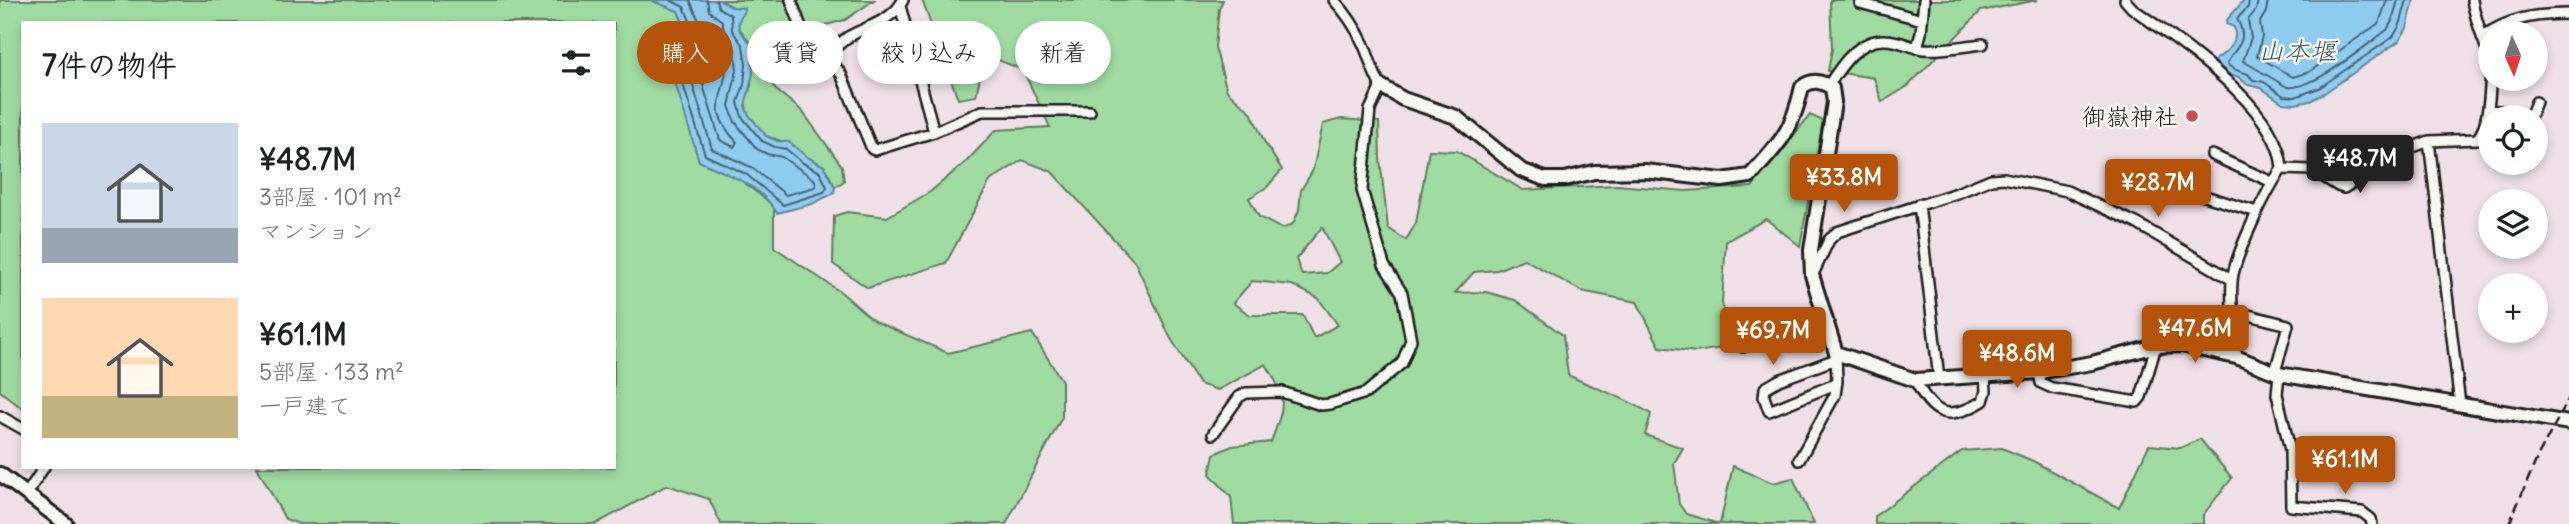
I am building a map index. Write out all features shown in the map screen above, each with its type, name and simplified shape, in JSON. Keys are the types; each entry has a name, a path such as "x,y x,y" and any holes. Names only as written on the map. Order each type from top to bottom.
{"street":[{"path":"791,0 799,21"},
{"path":"1334,0 1364,44 1372,72 1381,86 1403,99 1456,117 1521,170 1545,179 1594,172 1645,171 1722,180 1750,176 1788,132 1796,117 1802,87 1810,82 1823,82 1832,88 1834,102 1811,250 1812,275 1836,356 1837,381 1835,395 1799,460"},
{"path":"1917,48 1924,0"},
{"path":"2125,0 2223,76 2245,98 2277,143 2282,169 2272,182 2257,212 2231,279 2236,357"},
{"path":"2472,0 2478,29"},
{"path":"843,41 886,18 902,3 934,132"},
{"path":"1860,3 1922,20"},
{"path":"2513,21 2542,14 2569,14"},
{"path":"1828,86 1846,58 1874,42 1886,40 1917,48 1938,49 1983,44"},
{"path":"843,80 872,149 879,150 934,132 982,111 1090,111"},
{"path":"1213,435 1239,397 1246,393 1282,392 1321,405 1330,404 1366,393 1402,363 1411,340 1402,293 1384,265 1363,191 1370,110 1381,86"},
{"path":"2282,169 2313,170 2344,188 2400,152 2429,141 2478,138"},
{"path":"2429,141 2460,405"},
{"path":"2212,155 2272,182"},
{"path":"1812,275 1829,240 1837,232 1957,193 1991,179 2004,178 2067,191 2136,223 2231,279"},
{"path":"2179,188 2257,212"},
{"path":"1919,204 1938,379"},
{"path":"2233,311 2288,325 2277,373 2277,394 2290,450 2291,506 2362,512 2371,519 2372,524"},
{"path":"1743,347 1825,315"},
{"path":"1837,381 1769,411 1764,397 1765,388 1779,380 1836,356 1915,380 2039,372 2092,363 2156,346 2181,345 2236,357 2277,373 2569,423"},
{"path":"2039,372 2041,383 2052,388 2137,402 2141,397 2156,346"},
{"path":"1915,380 1924,398 1933,407 1943,414 1958,414 1983,401 1986,391 1985,376"},
{"path":"0,416 21,428"},
{"path":"26,495 43,469"},
{"path":"0,474 66,524"}],"green space":[{"path":"0,0 651,0 678,11 682,21 637,21 637,84 676,84 699,161 741,180 774,206 774,247 842,293 874,321 948,353 1032,333 1062,381 1062,417 1006,524 721,524 709,499 667,485 596,524 299,524 285,519 258,469 616,469 616,21 21,21 21,407 0,391"},
{"path":"720,0 874,0 841,21 747,21 747,39 739,28 738,20 744,13"},
{"path":"922,0 1223,0 1219,9 1215,47 1227,91 1251,112 1265,143 1282,170 1267,187 1249,198 1259,217 1282,229 1293,224 1299,210 1301,190 1313,170 1323,124 1341,119 1379,122 1380,159 1388,228 1406,240 1416,223 1429,150 1457,151 1523,190 1617,185 1685,191 1752,187 1810,115 1823,121 1800,246 1766,219 1726,241 1722,303 1729,347 1696,352 1660,347 1637,302 1581,291 1524,259 1497,270 1474,272 1455,293 1486,292 1515,300 1563,335 1568,375 1651,414 1645,435 1683,448 1674,463 1679,504 1686,514 1719,524 1234,524 1231,497 1210,474 1214,454 1232,446 1271,442 1282,402 1273,376 1266,364 1218,390 1199,384 1170,337 1135,262 1051,171 1022,160 990,181 946,263 868,288 833,264 834,216 847,212 887,217 930,192 967,161 996,130 1050,127 1030,84 1111,84 1111,21 1015,21 1015,67 1001,61 1001,21 930,21","holes":["1322,227 1340,262 1327,273 1302,275 1296,259","1252,281 1292,285 1318,298 1338,325 1314,338 1303,315 1250,315 1233,303"]},
{"path":"1830,0 2038,0 1981,11 1908,86 1882,102 1874,78 1828,71 1832,49"},
{"path":"773,84 775,89 802,111 842,166 844,181 835,187 824,166 793,145 766,136 748,114 745,102 751,86"},
{"path":"953,84 979,84 976,96 958,99"},
{"path":"2200,439 2232,478 2203,515 2203,524 1875,524 1875,516 1962,451 2002,448 2033,461 2119,508 2149,445 2180,448"},
{"path":"1733,466 1773,483 1793,478 1814,524 1720,524"}],"water":[{"path":"651,0 720,0 731,7 745,8 738,23 740,31 747,39 747,84 750,84 745,106 748,114 766,136 789,142 807,157 824,166 835,187 834,193 812,204 777,213 753,188 699,161 676,84 733,84 733,21 682,21 678,11"},
{"name":"山本堰","path":"2244,0 2414,0 2407,28 2399,41 2323,94 2310,101 2295,104 2283,103 2261,88 2248,85 2237,76 2231,76 2214,61 2233,43 2234,27 2226,24 2227,20"}],"railway":[{"path":"2509,524 2538,456 2569,398"}],"place":[{"name":"御嶽神社","path":"2192,116"}]}
